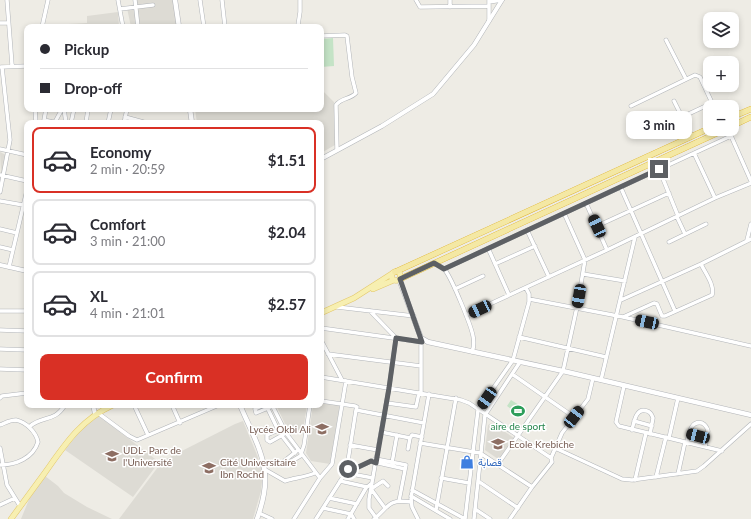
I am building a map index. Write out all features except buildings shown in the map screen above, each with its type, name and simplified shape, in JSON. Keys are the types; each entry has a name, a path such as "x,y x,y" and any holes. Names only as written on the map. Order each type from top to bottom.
{"highway":[{"path":"739,114 751,108"},
{"path":"739,123 751,117"},
{"path":"394,273 703,131"},
{"path":"397,280 712,136"}],"main road":[{"path":"175,0 179,24"},
{"path":"324,312 361,294 397,280 400,274 394,273 361,294"},
{"path":"397,280 402,286 414,316 421,340 751,415"},
{"path":"11,519 68,441 85,422 96,413 107,408"},
{"path":"241,408 260,453 264,469 265,487 257,519"}],"street":[{"path":"7,0 12,65"},
{"path":"43,24 48,0"},
{"path":"118,0 122,24"},
{"path":"135,0 138,24"},
{"path":"200,0 204,24"},
{"path":"222,0 225,24"},
{"path":"298,24 300,0"},
{"path":"416,0 420,7 489,6"},
{"path":"450,0 450,7"},
{"path":"489,22 489,1 502,0"},
{"path":"324,157 382,126 433,94 466,56 502,0"},
{"path":"120,9 153,5"},
{"path":"0,23 9,23"},
{"path":"324,36 347,36 352,77 356,93 354,96 342,100 336,105 337,150"},
{"path":"666,40 686,80"},
{"path":"0,192 10,140 1,67 12,65 24,66"},
{"path":"631,106 695,75 700,77 711,100"},
{"path":"674,101 692,136"},
{"path":"682,117 703,107"},
{"path":"125,120 127,112"},
{"path":"126,117 136,120"},
{"path":"444,269 731,136 751,182 466,315"},
{"path":"0,150 24,154"},
{"path":"694,153 715,198"},
{"path":"659,169 685,234"},
{"path":"2,176 24,180"},
{"path":"621,188 676,311"},
{"path":"597,226 669,193"},
{"path":"0,201 23,205"},
{"path":"9,267 24,201"},
{"path":"586,203 607,250"},
{"path":"498,464 562,371 577,308 585,260 564,213"},
{"path":"669,242 706,224"},
{"path":"621,300 662,280 701,264 749,240 751,224"},
{"path":"0,229 17,233"},
{"path":"527,230 549,277"},
{"path":"601,380 635,237"},
{"path":"495,264 535,246"},
{"path":"0,247 13,250"},
{"path":"488,248 509,295"},
{"path":"434,263 444,269 466,315 473,336 472,352"},
{"path":"623,317 654,303 657,304 662,316 712,295 713,289 701,264"},
{"path":"0,265 24,270"},
{"path":"583,274 625,281"},
{"path":"454,289 483,276"},
{"path":"412,490 465,519 478,410 513,360 529,299 526,288"},
{"path":"529,299 623,317 751,346"},
{"path":"337,306 414,316"},
{"path":"0,311 24,311"},
{"path":"348,519 372,483 394,362 396,338 370,311"},
{"path":"324,328 421,340 420,393 416,407 387,403"},
{"path":"0,330 24,331"},
{"path":"519,337 606,357"},
{"path":"294,519 320,478 333,462 344,381 324,346"},
{"path":"0,349 24,350"},
{"path":"327,352 421,366"},
{"path":"474,519 485,415 520,362"},
{"path":"0,370 24,370"},
{"path":"512,374 574,417"},
{"path":"324,378 456,398 468,402 485,415 551,458"},
{"path":"510,519 532,487 552,462 551,458 562,433 589,397 593,378"},
{"path":"624,386 616,423 620,427 722,451"},
{"path":"0,398 2,396 24,393"},
{"path":"418,519 411,502 411,496 429,394"},
{"path":"436,510 456,398"},
{"path":"656,477 678,398"},
{"path":"316,519 348,469 347,464 356,410 356,406 324,401"},
{"path":"29,427 38,421 56,416 63,408"},
{"path":"94,408 96,413 135,440 212,408"},
{"path":"135,408 148,435"},
{"path":"173,408 180,422"},
{"path":"257,408 255,409 256,413 268,409 278,430"},
{"path":"273,408 286,433 320,478"},
{"path":"300,453 295,453 283,462 285,465 300,453 304,446 310,408"},
{"path":"356,410 424,423"},
{"path":"632,430 638,412 646,410 653,416 652,426 648,433 635,480"},
{"path":"0,425 14,420 29,427 38,441 32,453 23,460 1,465"},
{"path":"634,421 652,426"},
{"path":"678,474 686,442 694,425 701,423 708,429 705,447"},
{"path":"555,448 622,479 635,480 695,472 700,470 751,424"},
{"path":"283,428 266,435 267,440 270,442 286,433"},
{"path":"381,432 397,434 410,438 412,435 422,437"},
{"path":"392,464 397,434"},
{"path":"689,434 707,438"},
{"path":"282,436 295,453"},
{"path":"408,450 410,438"},
{"path":"420,443 480,453 532,487"},
{"path":"350,445 378,450"},
{"path":"0,448 1,465 7,485 20,506"},
{"path":"348,469 353,470 371,461 405,467 399,501"},
{"path":"264,469 285,481 305,477 315,473"},
{"path":"353,470 357,475 373,478"},
{"path":"0,479 5,476"},
{"path":"441,478 469,483"},
{"path":"340,481 369,488 385,508"},
{"path":"369,488 383,481 388,486"},
{"path":"478,481 518,508"},
{"path":"369,488 368,503 375,518 392,502 411,502"},
{"path":"411,496 450,519"},
{"path":"0,505 15,498"},
{"path":"329,498 357,504"},
{"path":"324,508 351,514 354,519"},
{"path":"475,508 490,519"},
{"path":"259,513 272,519"},
{"path":"442,514 442,519"}],"shaded area":[{"path":"134,0 175,0 178,24 130,24 127,8 135,7"},
{"path":"118,12 119,24 68,24 87,23 87,16"},
{"path":"324,92 334,102 335,145 324,151 324,120 197,120 195,112 324,112"},
{"path":"0,152 6,155 3,172 1,174"},
{"name":"Lycée Okbi Ali","path":"324,402 340,405 330,464 311,461 306,453 313,408 324,408"},
{"path":"277,408 307,408 303,431 287,428"},
{"name":"UDL- Parc de l'Université","path":"98,415 159,462 133,497 65,450 80,431"},
{"name":"Cité Universitaire Ibn Rochd","path":"243,421 263,473 261,491 253,519 119,519 161,463 166,459"},
{"name":"Ecole Krebiche","path":"492,423 514,438 498,459 485,450 488,425"},
{"path":"45,476 58,486 64,493 87,507 112,519 21,519 30,497"}],"green space":[{"path":"333,38 334,66 324,67 324,39"},
{"path":"511,400 524,408 519,415 507,406"}],"place":[{"name":"aire de sport","path":"518,411"},
{"name":"Lycée Okbi Ali","path":"322,429"},
{"name":"Ecole Krebiche","path":"498,444"},
{"name":"UDL- Parc de l'Université","path":"112,456"},
{"name":"قصابة","path":"467,462"},
{"name":"Cité Universitaire Ibn Rochd","path":"209,468"}],"route":[{"path":"348,469 352,470 371,461 376,463 394,362 396,338 422,342 414,316 399,279 434,263 444,269 621,188 659,169"}]}
